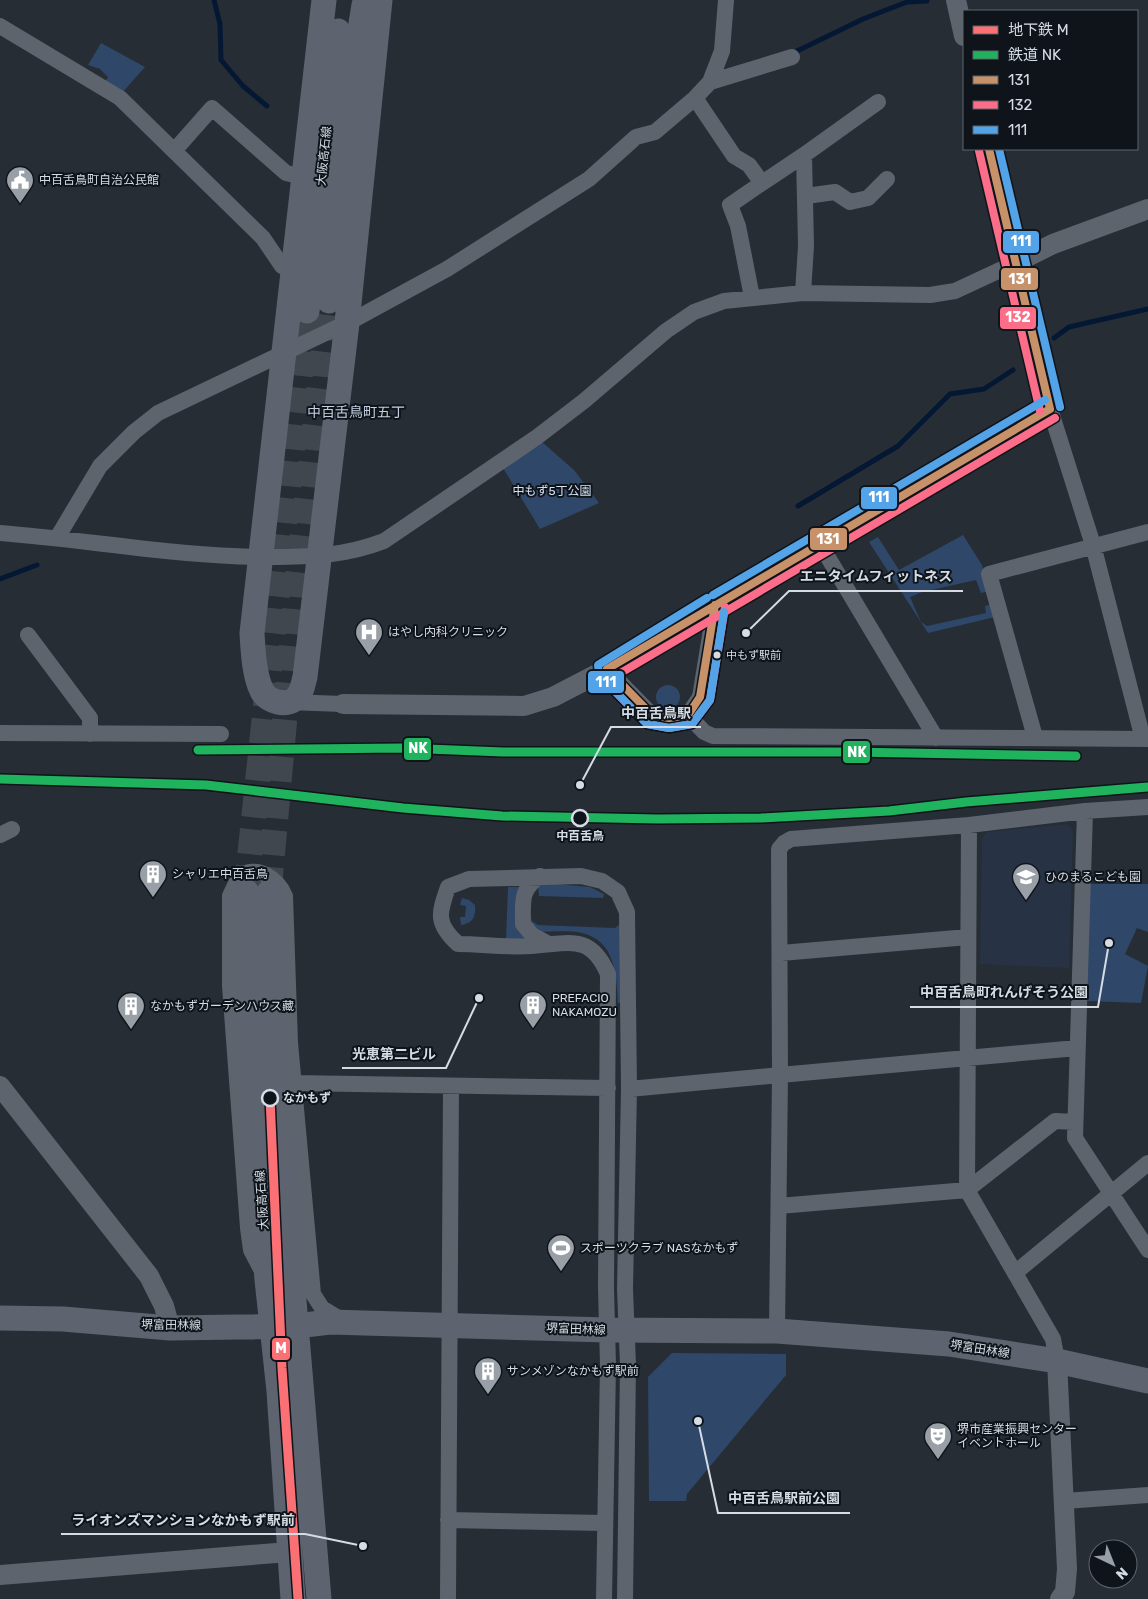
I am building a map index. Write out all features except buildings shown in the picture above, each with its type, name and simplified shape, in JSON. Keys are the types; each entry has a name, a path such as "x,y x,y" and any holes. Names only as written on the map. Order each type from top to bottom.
{"main road":[{"path":"324,0 282,354 252,633 254,656 262,690 270,699 280,702 294,700 300,694 306,666 347,323 380,0"},
{"name":"大阪高石線","path":"307,312 341,0"},
{"name":"大阪高石線","path":"329,300 353,73 365,0"},
{"name":"大阪高石線","path":"292,1599 279,1391 284,1326 267,1280 251,1045 258,891 273,1050 284,1326 319,1599"},
{"name":"堺富田林線","path":"0,1318 63,1319 170,1328 347,1323 617,1330 776,1331 949,1344 1057,1361 1148,1381"}],"street":[{"path":"57,538 96,471 142,425 158,413 190,396 347,323 447,269 589,179 636,137 655,132 695,98 710,82 722,51 726,0"},
{"path":"956,0 963,32"},
{"path":"0,26 120,98 263,238 282,266 292,272"},
{"path":"710,82 792,57"},
{"path":"695,98 734,156 749,165 762,183"},
{"path":"752,297 738,226 730,205 878,102"},
{"path":"174,151 212,108 286,173 303,177"},
{"path":"688,715 704,732 713,736 1146,739 1093,545 1050,409 1014,263 989,150"},
{"path":"803,293 806,246 804,155"},
{"path":"806,196 835,192 850,202 868,198 887,179"},
{"path":"0,533 57,538 170,553 259,558 320,556 358,551 384,540 537,437 694,312 724,301 752,297 803,293 930,295 955,291 1053,244 1148,209"},
{"path":"280,702 524,706 553,697 607,669 1050,409"},
{"path":"1035,737 989,574 1148,532"},
{"path":"820,544 936,738"},
{"path":"607,669 652,715 669,718 688,715 700,697 715,604"},
{"path":"28,635 90,718 90,734"},
{"path":"306,666 308,679 315,691 324,699 343,704"},
{"path":"0,733 221,734"},
{"path":"776,1331 779,1206 780,849 784,843 791,838 968,825 1085,811 1148,808"},
{"path":"1085,811 1075,1138 1148,1250"},
{"path":"968,825 967,1190 1053,1339 1057,1361 1067,1569 1065,1592 1060,1599"},
{"path":"267,1280 251,1250 248,1228 230,996 230,896 236,881 242,875 248,873 261,873 272,878 285,896 286,979 313,1294 322,1308 347,1323"},
{"path":"540,876 527,885 524,895 523,924 532,935 547,943"},
{"path":"604,1599 608,1365 617,1330 625,1289 629,1089 627,912 618,892 602,881 580,876 469,879 448,887 439,912 446,934 458,944 531,946 547,943 575,942 590,948 602,958 608,974 608,1088 617,1330 624,1599"},
{"path":"781,954 968,938"},
{"path":"629,1089 1077,1048"},
{"path":"294,1083 608,1088"},
{"path":"0,1086 149,1276 164,1306 170,1328"},
{"path":"448,1599 451,1086"},
{"path":"779,1206 967,1190 1054,1121 1075,1122"},
{"path":"1016,1272 1148,1163"},
{"path":"1065,1501 1148,1495"},
{"path":"448,1520 605,1523"},
{"path":"0,1575 289,1552"}],"shaded area":[{"name":"ひのまるこども園","path":"1067,824 1073,830 1069,968 980,964 982,838 988,832"}],"green space":[{"path":"101,43 145,67 122,93 105,82 108,77 100,69 88,65"},
{"name":"中もず5丁公園","path":"542,442 574,470 599,503 540,529 503,468"},
{"path":"963,535 982,565 989,591 981,593 976,580 922,592 910,597 921,622 927,626 986,613 985,606 992,604 995,617 928,633 869,542 878,537 899,570"},
{"path":"668,685 677,688 680,697 677,706 668,709 659,706 656,697 659,688"},
{"path":"543,883 590,887 604,894 603,898 539,896 538,886"},
{"path":"1089,884 1148,884 1148,932 1137,928 1125,954 1148,966 1141,1003 1086,1001"},
{"path":"508,887 520,887 527,940 506,939"},
{"path":"462,898 469,900 475,905 475,909 473,919 461,925 460,917 465,917 466,906 460,905"},
{"path":"530,916 532,921 538,925 615,928 620,924 622,1003 618,1003 615,971 612,961 602,944 593,937 577,932 536,932 530,927"},
{"path":"672,1353 786,1354 786,1375 687,1494 686,1501 649,1501 648,1377"}],"waterway":[{"path":"214,0 220,24 221,60 243,86 267,106"},
{"path":"793,53 863,19 907,2 927,1"},
{"path":"1054,338 1069,327 1148,309"},
{"path":"798,506 898,446 950,394 984,389 1013,370"},
{"path":"0,579 37,565"}],"tunnel":[{"path":"269,892 298,574 329,301"},
{"path":"246,891 307,311"}],"metro line":[{"name":"M","path":"270,1098 282,1368 298,1599"}],"rail line":[{"name":"NK","path":"198,750 402,748 503,752 852,752 1076,756"},
{"name":"NK","path":"0,779 206,785 403,808 502,816 658,819 761,818 889,811 966,802 1148,787"}],"transit line":[{"name":"131","path":"989,150 1050,409"},
{"name":"111","path":"999,150 1060,407"},
{"name":"132","path":"979,151 1040,411"},
{"name":"111","path":"713,595 1045,400"},
{"name":"131","path":"607,669 1050,409"},
{"name":"132","path":"612,678 1055,418"},
{"name":"111","path":"707,598 598,665 599,675 647,724 669,728 692,724 710,700 724,612"},
{"name":"131","path":"607,669 652,715 669,718 688,715 700,697 715,605"},
{"name":"132","path":"600,676 647,724 669,728 692,724 710,700 725,607"}],"place":[{"name":"中百舌鳥町自治公民館","path":"20,204"},
{"name":"エニタイムフィットネス","path":"746,633"},
{"name":"中もず駅前","path":"717,655"},
{"name":"はやし内科クリニック","path":"369,656"},
{"name":"中百舌鳥駅","path":"580,785"},
{"name":"中百舌鳥","path":"580,818"},
{"name":"シャリエ中百舌鳥","path":"153,898"},
{"name":"ひのまるこども園","path":"1026,901"},
{"name":"中百舌鳥町れんげそう公園","path":"1109,943"},
{"name":"光恵第二ビル","path":"479,998"},
{"name":"PREFACIO NAKAMOZU","path":"533,1029"},
{"name":"なかもずガーデンハウス藏","path":"131,1030"},
{"name":"なかもず","path":"270,1098"},
{"name":"スポーツクラブ NASなかもず","path":"561,1272"},
{"name":"サンメゾンなかもず駅前","path":"488,1395"},
{"name":"中百舌鳥駅前公園","path":"698,1421"},
{"name":"堺市産業振興センター イベントホール","path":"938,1460"},
{"name":"ライオンズマンションなかもず駅前","path":"363,1546"}],"district":[{"name":"中百舌鳥町五丁","path":"356,412"}]}
